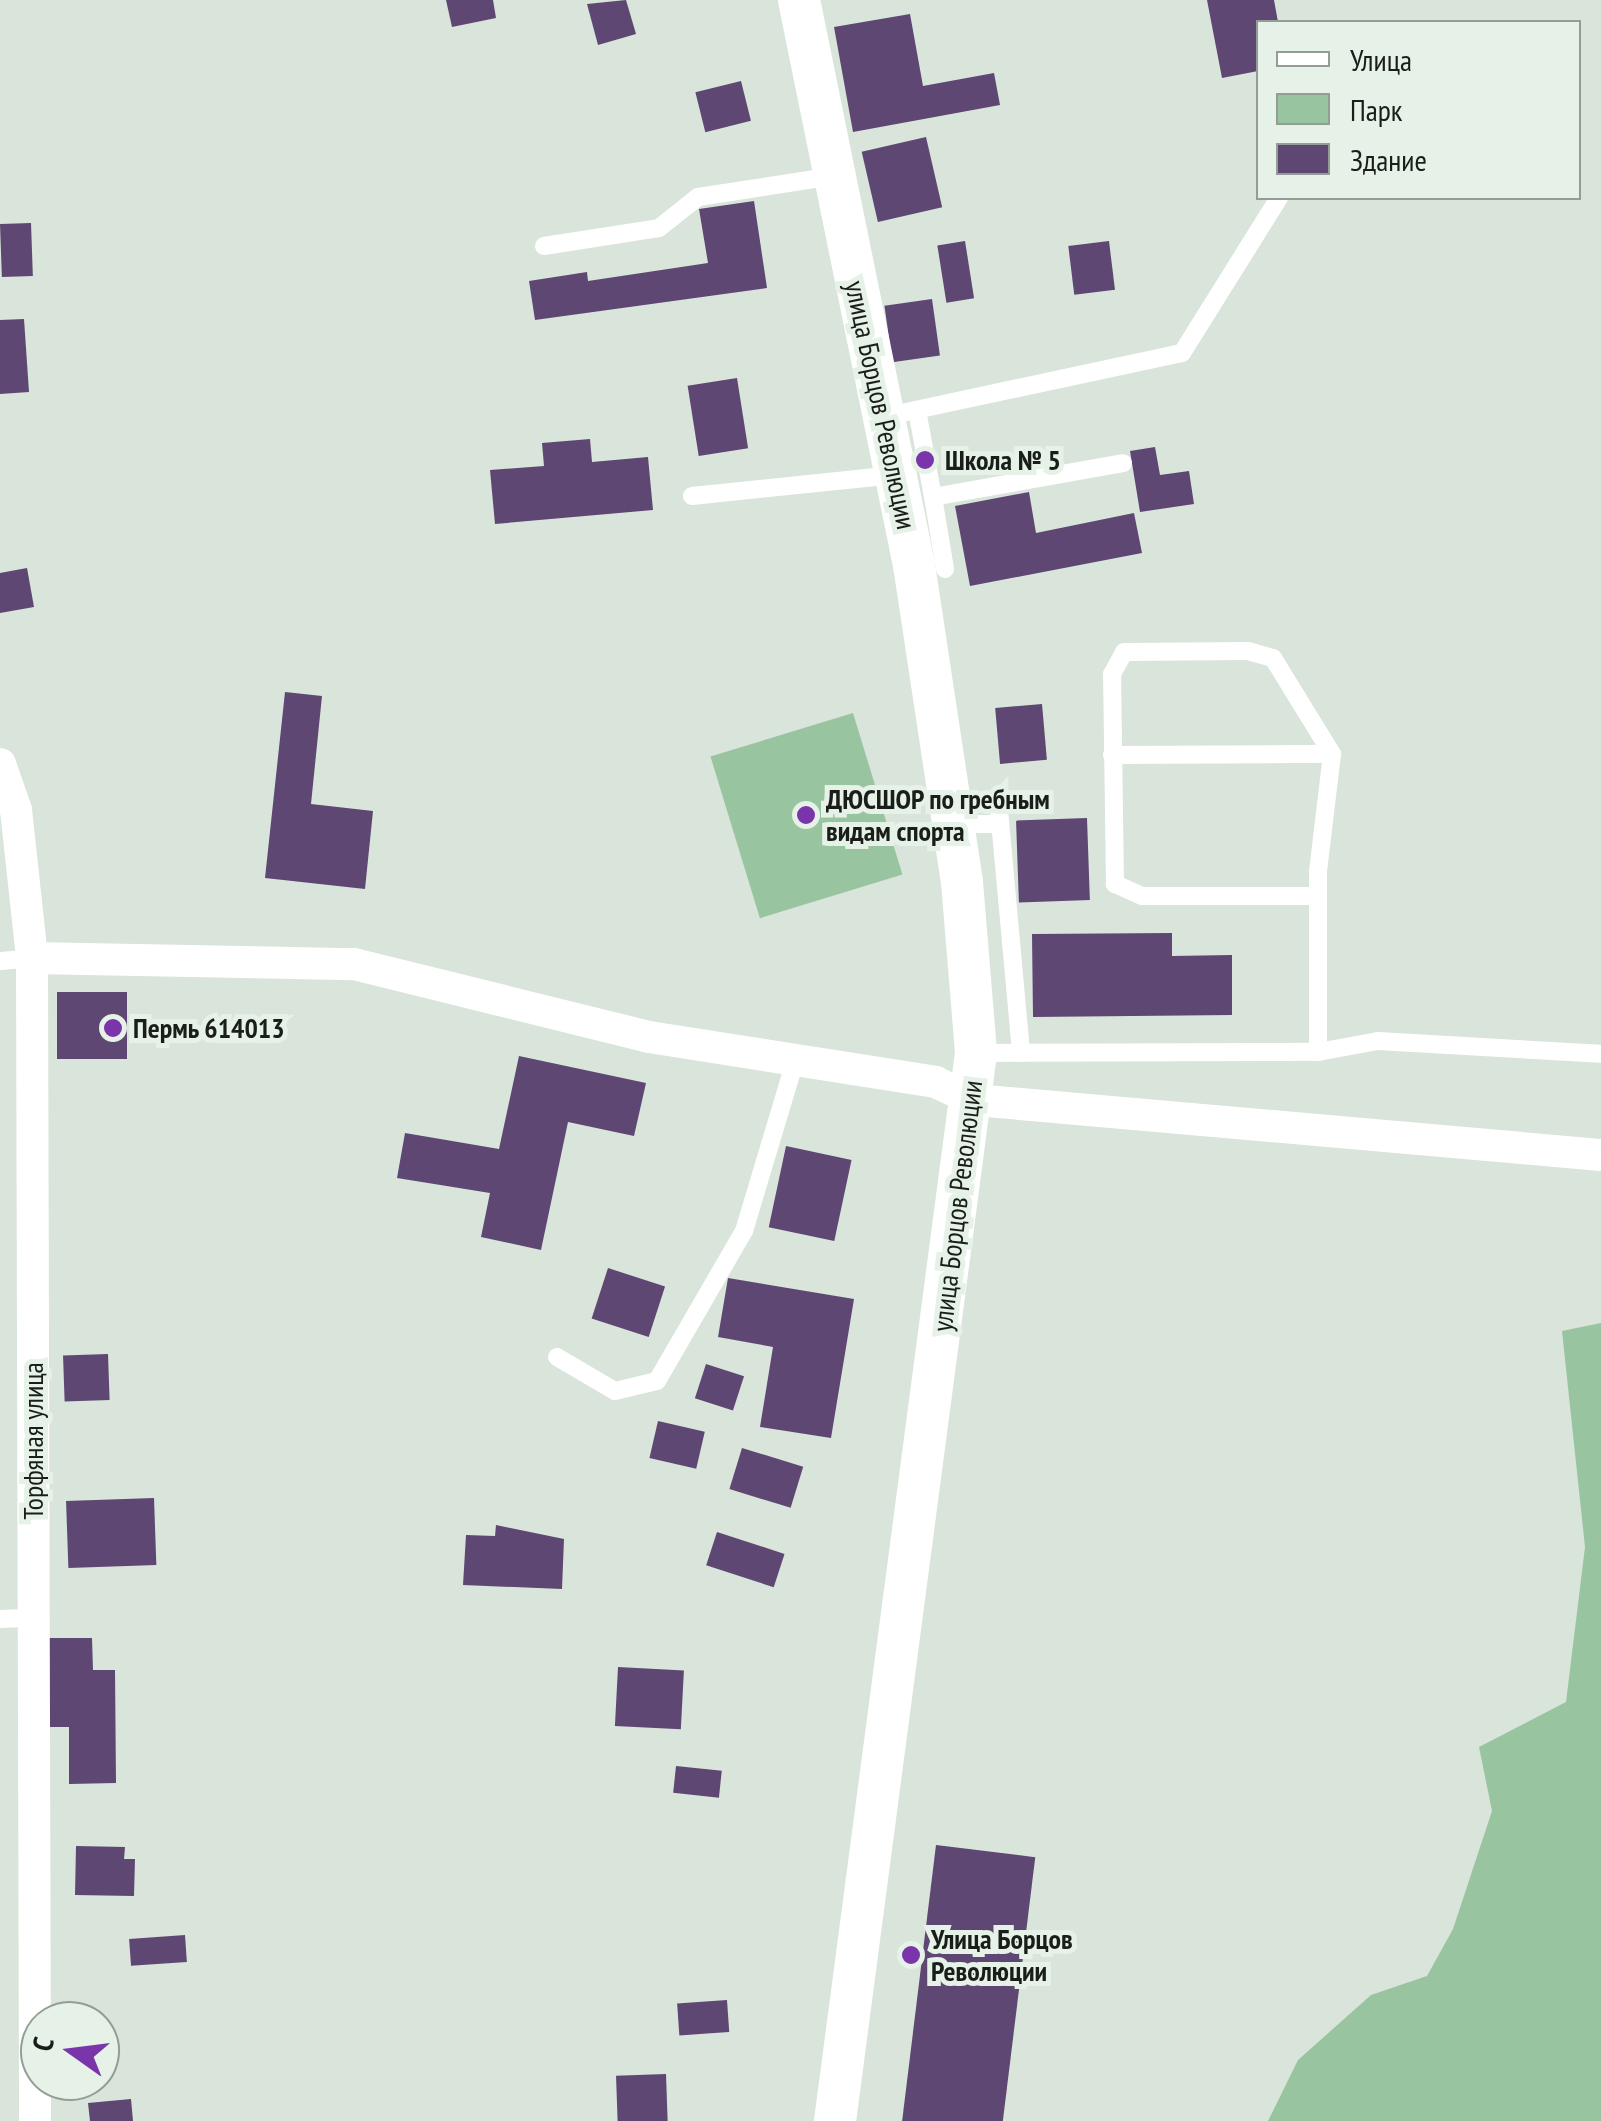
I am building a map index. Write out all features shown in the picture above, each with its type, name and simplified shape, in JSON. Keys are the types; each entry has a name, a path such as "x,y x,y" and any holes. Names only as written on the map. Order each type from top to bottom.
{"street":[{"name":"улица Борцов Революции","path":"799,0 834,176 900,413 895,475 953,824 976,1053 975,1100 835,2121"},
{"name":"Торфяная улица","path":"0,764 16,810 16,960 33,1618 34,2121"},
{"path":"16,960 354,964 649,1037 936,1082 975,1100 1601,1156"}],"lane":[{"path":"544,246 660,228 698,197 834,176"},
{"path":"946,569 932,497 900,413 1182,352 1279,200"},
{"path":"932,497 1122,462"},
{"path":"692,496 895,475"},
{"path":"1318,896 1126,893 1112,865 1112,674 1124,652 1248,651 1273,658 1332,754 1318,896 1318,1052"},
{"path":"1112,755 1332,754"},
{"path":"998,799 1021,1052"},
{"path":"953,824 1000,824"},
{"path":"976,1053 1318,1052 1378,1041 1601,1054"},
{"path":"557,1357 616,1391 657,1381 744,1231 795,1061"},
{"path":"0,1618 33,1618"}],"green space":[{"name":"ДЮСШОР по гребным видам спорта","path":"853,713 902,875 760,918 711,757"},
{"path":"1601,1323 1601,2121 1268,2121 1298,2060 1371,1995 1427,1976 1453,1929 1492,1811 1479,1747 1566,1702 1585,1547 1562,1331"}],"building":[{"path":"446,0 493,0 496,18 452,27"},
{"path":"626,0 636,34 598,45 587,4"},
{"path":"1207,0 1274,0 1278,20 1256,20 1256,71 1222,78"},
{"path":"910,14 923,86 994,73 1000,105 853,132 834,27"},
{"path":"741,81 751,121 705,132 695,92"},
{"path":"926,137 942,207 878,222 862,152"},
{"path":"754,201 767,288 535,320 529,281 587,272 588,281 708,263 699,209"},
{"path":"31,223 33,276 2,277 0,224"},
{"path":"965,241 974,298 946,303 937,245"},
{"path":"1109,241 1115,290 1074,295 1068,246"},
{"path":"932,299 940,355 892,362 884,306"},
{"path":"24,319 29,392 0,394 0,320"},
{"path":"737,378 748,448 699,456 688,386"},
{"path":"590,439 592,462 648,457 653,510 495,524 490,470 544,466 542,443"},
{"path":"1155,447 1160,475 1189,471 1194,504 1140,512 1130,451"},
{"path":"1029,492 1036,533 1134,513 1142,553 970,586 955,506"},
{"path":"27,568 34,607 0,613 0,573"},
{"path":"285,692 322,696 311,804 373,811 365,889 265,878"},
{"path":"1042,704 1047,760 1000,764 995,708"},
{"path":"1087,818 1090,900 1019,902 1016,820"},
{"path":"1172,933 1172,956 1232,955 1232,1015 1033,1017 1032,934"},
{"path":"57,992 127,992 127,1059 57,1059"},
{"path":"519,1056 646,1083 634,1136 568,1122 541,1250 481,1237 490,1193 397,1178 405,1133 499,1149"},
{"path":"786,1146 852,1160 834,1241 769,1227"},
{"path":"608,1268 665,1287 649,1337 592,1318"},
{"path":"728,1278 854,1299 831,1438 760,1427 773,1347 718,1337"},
{"path":"108,1354 110,1400 65,1402 63,1356"},
{"path":"706,1364 744,1376 733,1411 695,1398"},
{"path":"658,1421 705,1432 696,1469 649,1458"},
{"path":"742,1448 803,1467 791,1508 729,1489"},
{"path":"154,1498 156,1565 68,1568 66,1501"},
{"path":"496,1525 564,1539 562,1589 463,1585 466,1535 495,1536"},
{"path":"717,1532 785,1554 774,1587 706,1565"},
{"path":"48,1638 92,1638 93,1670 115,1670 116,1783 69,1784 69,1727 48,1727"},
{"path":"618,1667 684,1670 681,1729 615,1726"},
{"path":"676,1766 722,1771 719,1798 673,1793"},
{"path":"936,1845 1035,1857 1003,2121 902,2121"},
{"path":"76,1846 125,1847 124,1859 135,1859 134,1896 75,1895"},
{"path":"185,1935 187,1962 131,1966 129,1939"},
{"path":"727,2000 729,2032 679,2035 677,2003"},
{"path":"666,2074 668,2121 618,2121 616,2076"},
{"path":"131,2099 133,2121 90,2121 88,2103"}],"place":[{"name":"Школа № 5","path":"925,460"},
{"name":"ДЮСШОР по гребным видам спорта","path":"806,815"},
{"name":"Пермь 614013","path":"113,1028"},
{"name":"Улица Борцов Революции","path":"911,1955"}]}
